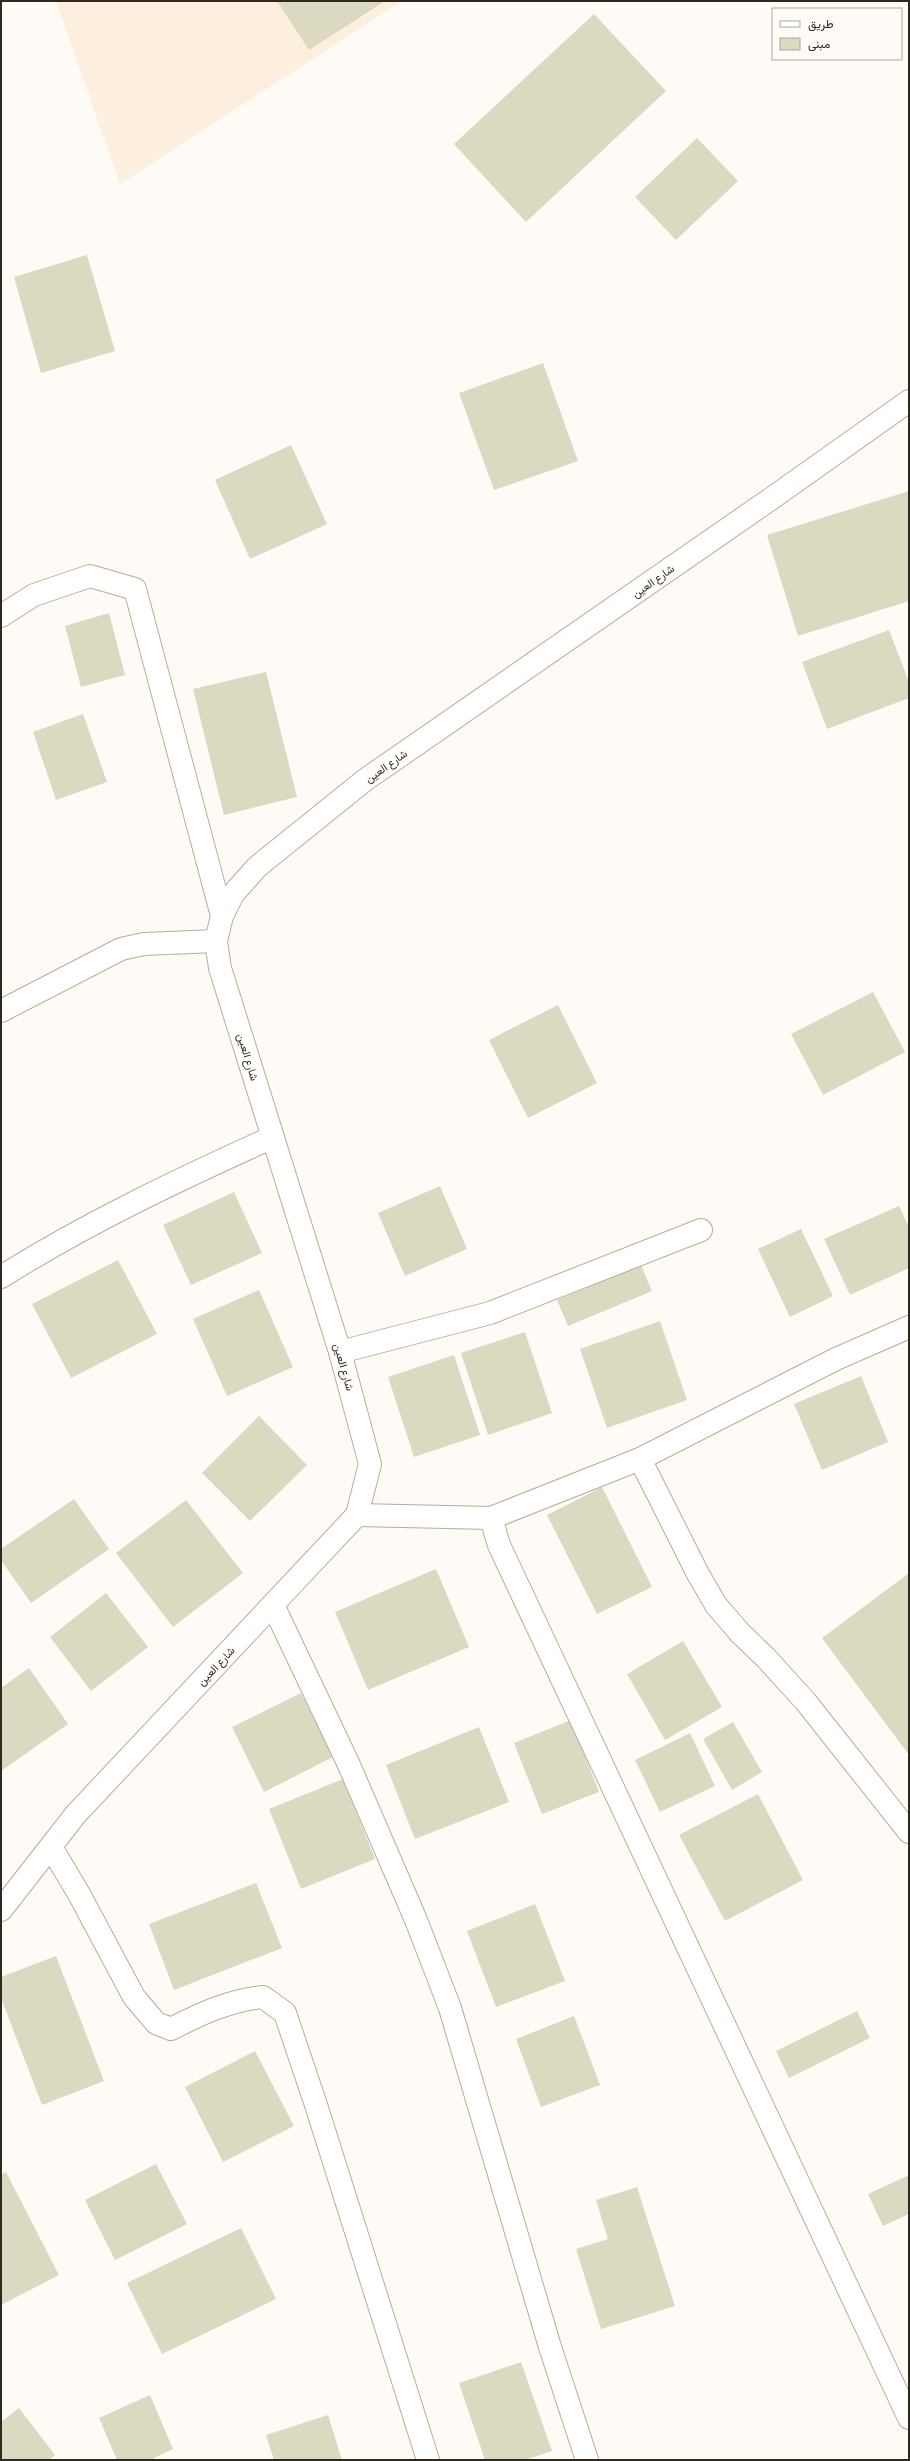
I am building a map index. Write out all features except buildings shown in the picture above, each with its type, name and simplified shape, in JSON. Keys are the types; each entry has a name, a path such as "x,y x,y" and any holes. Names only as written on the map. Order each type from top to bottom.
{"street":[{"name":"شارع العين","path":"1,1910 76,1814 357,1515 370,1464 340,1352 220,968 216,941 222,916 233,894 257,867 365,780 908,406"},
{"path":"1,616 34,595 90,576 135,589 222,916"},
{"path":"1,1010 122,949 144,944 216,941"},
{"path":"1,1277 45,1249 188,1176 273,1136"},
{"path":"340,1352 490,1312 701,1230"},
{"path":"357,1515 491,1518 640,1459 836,1359 909,1327"},
{"path":"640,1459 698,1574 716,1605 740,1633 766,1658 806,1702 909,1832"},
{"path":"491,1518 500,1545 909,2418"},
{"path":"273,1605 349,1764 416,1920 450,2008 550,2347 587,2460"},
{"path":"51,1846 79,1894 123,1980 146,2014 156,2024 171,2029 192,2018 244,1999 263,1997 285,2013 317,2108 428,2460"}],"shaded area":[{"path":"56,1 402,1 120,184"}]}
